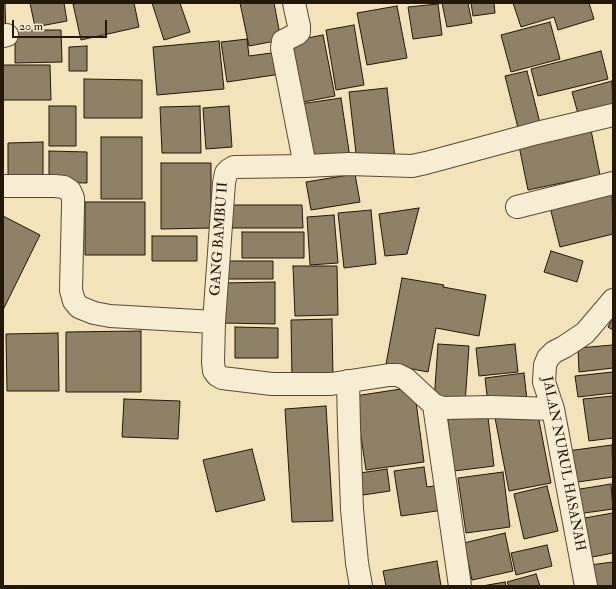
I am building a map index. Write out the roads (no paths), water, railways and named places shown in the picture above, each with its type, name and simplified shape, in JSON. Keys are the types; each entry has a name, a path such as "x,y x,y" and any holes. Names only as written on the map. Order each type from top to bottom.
{"street":[{"path":"294,3 299,32 282,41 282,48 305,166 349,164 412,166 613,115"},
{"name":"GANG BAMBU II","path":"214,322 226,173 234,168 305,166"},
{"path":"517,207 613,183"},
{"path":"3,186 55,186 64,187 70,191 73,198 71,290 74,301 79,307 94,313 110,316 214,322 212,362 214,371 222,378 272,384 331,384 388,375 398,375 406,379 434,405 443,408 491,407 553,409"},
{"name":"JALAN NURUL HASANAH","path":"586,586 553,409 544,382 545,365 548,358 554,352 585,333 613,300"},
{"path":"348,381 352,509 357,563 361,586"},
{"path":"434,405 460,586"}]}
